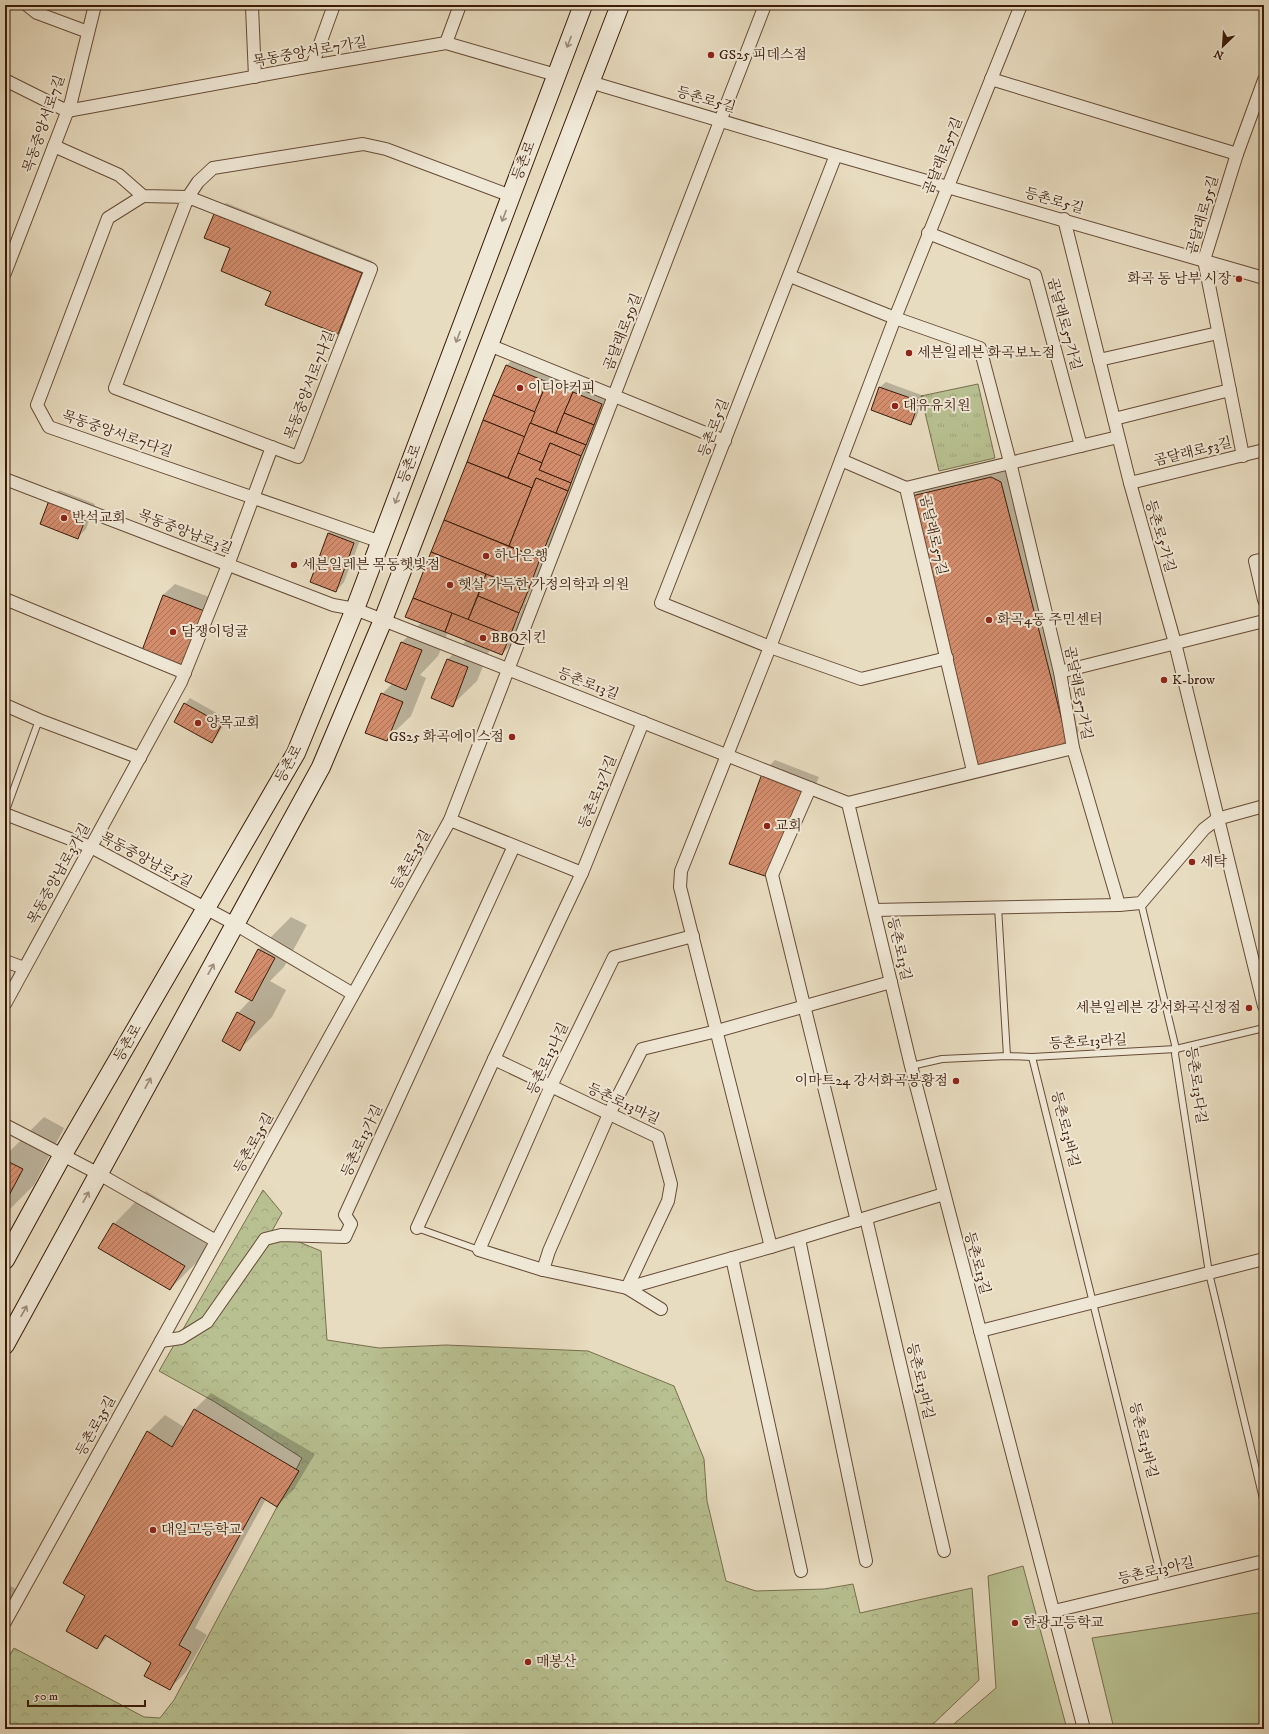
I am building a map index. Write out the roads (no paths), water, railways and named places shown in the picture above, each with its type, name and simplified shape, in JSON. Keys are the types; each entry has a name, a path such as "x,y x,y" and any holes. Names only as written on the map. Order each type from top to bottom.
{"main road":[{"name":"등촌로","path":"5,1260 62,1156 296,753 381,542 583,5"},
{"name":"등촌로","path":"5,1345 321,767 383,620 620,5"}],"street":[{"path":"27,5 37,13 88,32"},
{"name":"목동중앙서로7길","path":"5,273 68,111 96,5"},
{"path":"250,5 252,7 255,77"},
{"path":"312,66 334,5"},
{"path":"446,43 460,5"},
{"name":"곰달래로59길","path":"509,669 765,5"},
{"name":"곰달래로57길","path":"726,755 770,647 928,233 1021,5"},
{"name":"목동중앙서로7가길","path":"68,111 446,43 556,75"},
{"path":"991,79 1237,154"},
{"path":"5,80 68,111"},
{"name":"곰달래로55길","path":"1243,456 1204,260 1237,154 1264,80"},
{"name":"등촌로5길","path":"590,82 836,155 1064,219 1264,278"},
{"name":"목동중앙서로7나길","path":"143,196 188,197 371,269 298,457 115,388 188,197 198,182 213,168 363,144 386,149 511,196"},
{"path":"54,146 119,175 143,196"},
{"name":"등촌로5길","path":"770,647 662,603 836,155"},
{"name":"목동중앙서로7다길","path":"143,196 108,218 37,405 49,427 381,542"},
{"name":"등촌로5가길","path":"1064,219 1130,483 1175,643 1217,818"},
{"name":"곰달래로57가길","path":"928,233 1035,274 1081,446"},
{"path":"790,276 895,318"},
{"name":"곰달래로57가길","path":"895,318 980,348 1010,462 1060,672 1073,748 1119,904"},
{"path":"1099,360 1218,332"},
{"path":"489,345 726,441"},
{"path":"1114,419 1230,390"},
{"path":"906,488 1118,437"},
{"name":"목동중앙남로3가길","path":"5,1004 185,673 228,565 272,447"},
{"name":"곰달래로53길","path":"1130,483 1264,450"},
{"name":"곰달래로57길","path":"841,460 906,488 973,771"},
{"name":"목동중앙남로3길","path":"5,479 333,605 355,609"},
{"path":"1264,559 1255,561 1264,600"},
{"path":"5,599 185,673"},
{"name":"등촌로13길","path":"355,609 848,803 911,1066 1084,1729"},
{"path":"1060,672 1264,621"},
{"path":"770,647 861,679 947,658"},
{"name":"등촌로35길","path":"5,1622 450,820 509,669"},
{"path":"5,705 39,720 140,758"},
{"name":"등촌로13가길","path":"416,1228 582,872 642,722"},
{"path":"848,803 973,771 1073,748"},
{"path":"726,755 681,871 680,887 771,1247"},
{"path":"810,788 772,875 804,1006 862,1219"},
{"path":"874,910 1141,903 1204,829 1217,818 1264,806"},
{"name":"목동중앙남로5길","path":"5,814 91,847 206,908"},
{"path":"1217,818 1264,1006"},
{"path":"450,820 582,872"},
{"name":"등촌로13가길","path":"161,1341 182,1338 207,1322 265,1239 281,1235 345,1237 351,1224 345,1215 514,846"},
{"path":"206,908 353,994"},
{"name":"등촌로13나길","path":"479,1250 551,1086 614,957 693,936"},
{"path":"5,961 24,968"},
{"path":"543,1270 549,1251 609,1114 642,1049 717,1031 891,982"},
{"name":"등촌로13마길","path":"494,1059 658,1137 671,1184 668,1201 627,1288"},
{"path":"5,1125 99,1174 216,1241"},
{"path":"627,1288 799,1239 944,1194"},
{"name":"등촌로13마길","path":"862,1219 944,1551"},
{"path":"799,1239 866,1561"},
{"path":"479,1250 543,1270 627,1288 661,1309"},
{"path":"732,1258 801,1571"},
{"path":"980,1331 1264,1259"},
{"name":"등촌로13아길","path":"1054,1611 1264,1561"}],"lane":[{"path":"5,814 39,720"},
{"name":"등촌로13다길","path":"1141,903 1176,1049 1175,1054 1209,1273"},
{"path":"998,907 1007,1056"},
{"name":"등촌로13라길","path":"911,1066 942,1059 1007,1056 1032,1057 1176,1049 1264,1028"},
{"name":"등촌로13바길","path":"1032,1057 1163,1585"},
{"path":"416,1228 479,1250"},
{"path":"1209,1273 1264,1503"}],"place":[{"name":"GS25 피데스점","path":"711,55"},
{"name":"화곡 동 남부 시장","path":"1239,279"},
{"name":"세븐일레븐 화곡보노점","path":"909,353"},
{"name":"이디야커피","path":"520,388"},
{"name":"대유유치원","path":"895,406"},
{"name":"반석교회","path":"64,518"},
{"name":"하나은행","path":"486,556"},
{"name":"세븐일레븐 목동햇빛점","path":"294,565"},
{"name":"햇살 가득한 가정의학과 의원","path":"450,585"},
{"name":"화곡4동 주민센터","path":"989,620"},
{"name":"담쟁이덩굴","path":"173,632"},
{"name":"BBQ치킨","path":"483,638"},
{"name":"K-brow","path":"1164,680"},
{"name":"양목교회","path":"198,723"},
{"name":"GS25 화곡에이스점","path":"512,737"},
{"name":"교회","path":"767,826"},
{"name":"세탁","path":"1192,862"},
{"name":"세븐일레븐 강서화곡신정점","path":"1249,1008"},
{"name":"이마트24 강서화곡봉황점","path":"956,1081"},
{"name":"대일고등학교","path":"153,1530"},
{"name":"한광고등학교","path":"1015,1623"},
{"name":"매봉산","path":"528,1662"}]}
